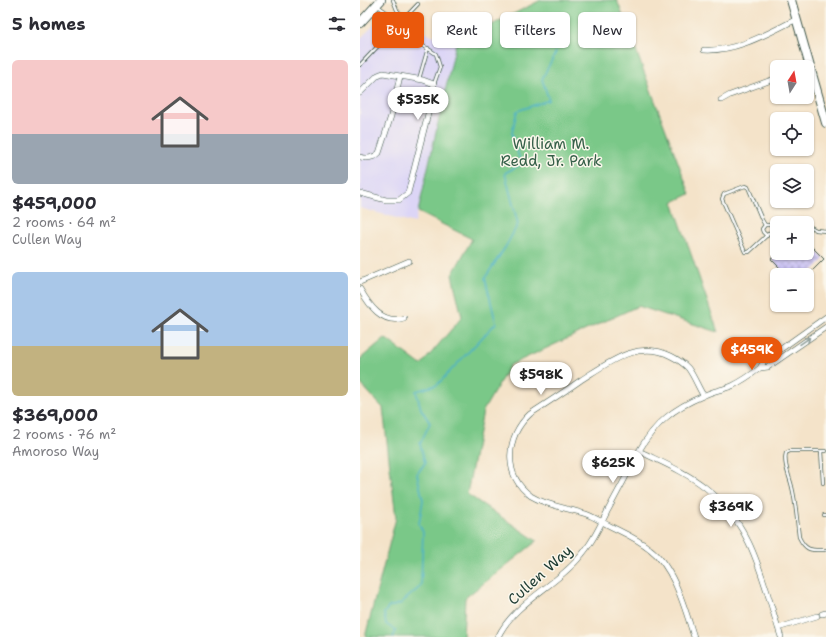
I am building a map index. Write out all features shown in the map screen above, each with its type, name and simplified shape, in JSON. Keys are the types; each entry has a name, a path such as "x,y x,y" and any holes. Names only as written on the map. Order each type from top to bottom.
{"main road":[{"path":"791,0 807,60"},
{"path":"360,23 379,3"},
{"path":"814,83 826,123"}],"street":[{"path":"704,50 714,51 757,40 797,19"},
{"path":"360,93 378,75 383,73 419,79 434,84 434,94 408,193 399,200 386,200 360,193"},
{"path":"360,157 365,158 376,156 379,153 391,116 400,76"},
{"path":"721,100 730,95 770,81"},
{"path":"360,282 409,261"},
{"path":"360,288 370,304 380,315 392,320 404,318"},
{"name":"Cullen Way","path":"498,637 506,622 578,560 592,542 639,451 647,438 666,417 703,395 742,381 760,368 764,361 826,318"},
{"name":"Cullen Way","path":"760,368 768,367 826,327"},
{"path":"694,637 669,569 661,559 639,542 586,514 544,502 531,495 516,478 510,455 515,432 521,422 530,414 613,360 629,353 641,350 654,350 665,352 678,359 688,369 703,395"},
{"path":"639,451 705,487 735,518 746,536 757,562 781,637"},
{"path":"778,628 822,614"}],"lane":[{"path":"393,0 399,12"},
{"path":"379,3 389,12"},
{"path":"410,12 418,4"},
{"path":"424,45 436,54 440,67 434,84"},
{"path":"360,65 376,48"},
{"path":"419,79 428,48"},
{"path":"765,225 748,187 745,186 722,196 745,252 749,252 770,233"},
{"path":"765,225 770,225"},
{"path":"765,225 762,229 767,236"},
{"path":"814,229 826,231"},
{"path":"826,451 790,451 786,453 785,456 793,488 799,537 802,544 812,550 826,550"},
{"path":"821,451 824,483"}],"shaded area":[{"path":"372,27 372,48 424,48 424,32 432,35 432,48 455,48 415,223 360,208 360,39"}],"green space":[{"name":"William M. Redd, Jr. Park","path":"541,0 617,0 622,12 578,12 578,48 635,48 690,194 673,202 718,332 638,306 510,365 483,411 467,494 537,541 465,598 463,637 365,637 396,518 383,408 360,383 360,359 385,338 421,365 462,317 452,275 472,239 418,212 455,48 492,48 492,25 500,21 500,48 570,48 570,12 517,12"}],"building":[{"path":"814,249 824,259 814,269 780,268 772,260 814,260"}],"waterway":[{"path":"393,637 396,631 386,624 384,613 389,607 400,604 421,586 423,532 419,524 423,500 417,474 425,463 420,444 430,423 421,409 416,391 437,385 496,323 485,278 506,246 518,224 505,173 521,164 512,133 517,111 549,100 542,79 556,52"}]}
